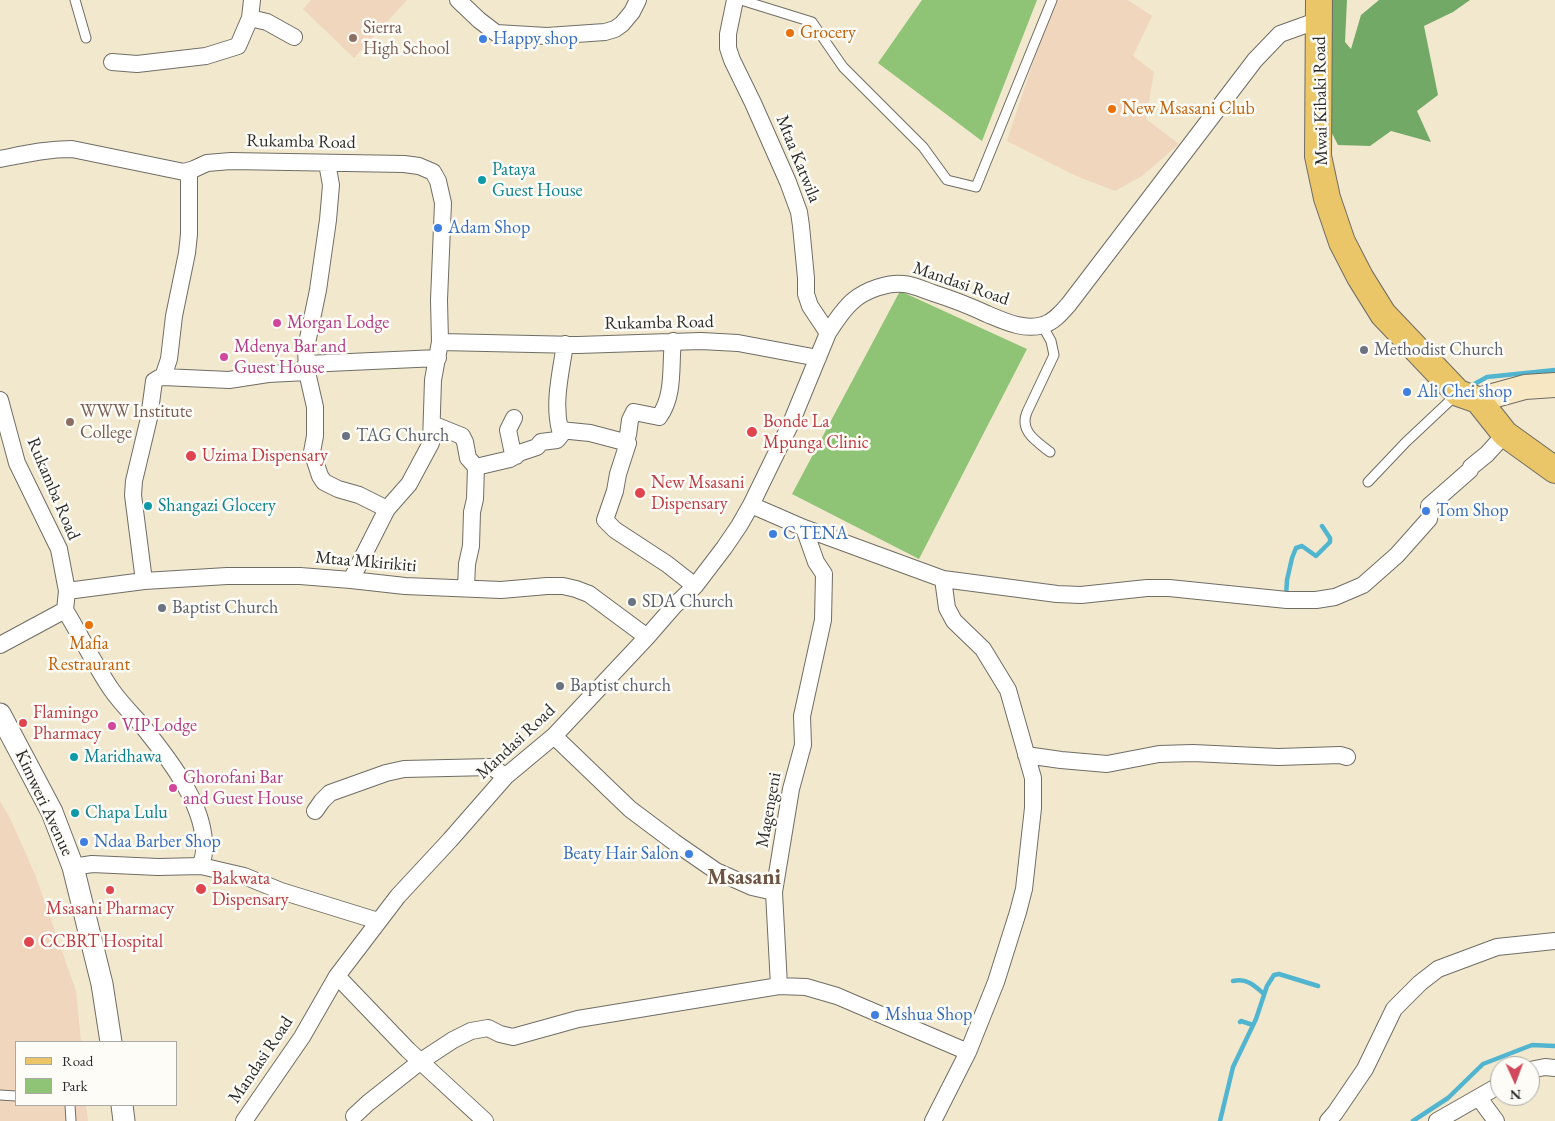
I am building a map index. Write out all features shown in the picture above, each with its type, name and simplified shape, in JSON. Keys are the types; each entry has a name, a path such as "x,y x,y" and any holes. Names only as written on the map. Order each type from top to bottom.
{"main road":[{"name":"Mwai Kibaki Road","path":"1319,10 1318,156 1328,198 1342,242 1360,277 1383,314 1505,434 1555,470"},
{"path":"1468,397 1525,386 1555,385"}],"street":[{"path":"112,62 137,64 206,56 238,46 250,18 252,0"},
{"path":"458,0 496,33 547,36 605,32 614,29 622,24 632,12 638,0"},
{"name":"Mtaa Katwila","path":"735,0 728,34 728,48 799,212 806,294 810,306 828,333"},
{"path":"1042,325 1060,314 1069,304 1264,50 1280,34 1319,10"},
{"path":"250,18 267,22 294,37"},
{"name":"Rukamba Road","path":"0,159 38,151 72,149 179,172 189,171 203,164 223,162 404,164 419,166 433,172 438,181 443,202 439,350 433,380 431,443 409,484 387,509 351,580"},
{"path":"327,164 331,185 328,220 318,290 306,348 307,368 315,407 315,436 312,452 324,482 333,487 359,495 387,509"},
{"path":"163,377 169,359 174,316 187,253 189,234 189,171"},
{"name":"Mandasi Road","path":"244,1121 302,1038 337,976 398,896 506,776 554,736 674,606 695,586 724,548 751,505 791,423 828,333 852,301 876,288 890,284 903,284 942,296 1009,322 1032,327 1042,325"},
{"name":"Rukamba Road","path":"439,350 701,340 738,343 818,358"},
{"path":"628,435 630,420 634,412 659,417 662,414 670,392 673,341"},
{"path":"565,344 558,398 560,430 590,432 628,443 605,520 615,530 667,564 695,586"},
{"path":"144,581 133,489 149,418 154,381 163,377 229,380 439,350"},
{"name":"Rukamba Road","path":"0,400 17,463 59,549 67,591 65,610"},
{"path":"514,418 508,430 513,454 516,456"},
{"path":"432,424 462,436 468,458 476,467 475,499 472,512 466,588"},
{"path":"476,467 510,459 519,453 537,447 541,442 557,440 566,430"},
{"path":"751,505 804,528 943,579 1057,594 1081,595 1154,588 1286,600 1316,600 1335,597 1364,585 1373,578 1429,519 1429,506 1487,454 1505,434"},
{"name":"Magengeni","path":"779,986 774,892 790,789 803,745 802,716 822,620 824,574 816,562 804,528"},
{"name":"Mtaa Mkirikiti","path":"67,591 144,581 227,576 300,576 405,586 501,590 563,586 589,594 647,637"},
{"path":"932,1121 968,1052 996,982 1024,889 1033,801 1033,778 1008,690 983,649 954,621 947,608 943,579"},
{"path":"0,645 65,610 121,704 138,721 164,753 195,807 200,818 203,833 204,849 201,866"},
{"name":"Kimweri Avenue","path":"2,720 52,812 73,867 102,984 111,1041"},
{"path":"554,736 605,787 630,809 674,842 716,871 752,887 774,892"},
{"path":"1026,755 1107,764 1159,754 1193,753 1278,757 1340,755 1347,757"},
{"path":"316,811 330,793 386,773 404,769 491,767 506,776"},
{"path":"73,867 92,864 158,867 201,866 244,876 281,891 378,921"},
{"path":"1328,1121 1365,1069 1394,1009 1420,982 1438,968 1497,947 1555,941"},
{"path":"337,976 408,1050 485,1121"},
{"path":"354,1116 421,1061 453,1040 471,1031 488,1028 500,1034 513,1036 578,1019 779,986 806,987 837,996 968,1052"},
{"path":"1540,1068 1555,1068"},
{"path":"1437,1121 1490,1091"},
{"path":"1479,1098 1496,1121"},
{"path":"122,1106 124,1121"}],"lane":[{"path":"75,0 86,38"},
{"path":"741,0 812,22 843,67 923,147 947,180 976,187 1052,0"},
{"path":"1042,325 1051,341 1054,355 1024,422 1027,431 1034,440 1050,452"},
{"path":"1368,482 1406,442 1468,397"},
{"path":"0,1095 15,1096"},
{"path":"70,1106 71,1121"}],"shaded area":[{"name":"Sierra High School","path":"311,0 407,0 354,58 303,9"},
{"name":"New Msasani Club","path":"1054,0 1128,0 1152,16 1133,56 1154,72 1146,119 1179,144 1142,176 1115,191 1074,175 1007,141"},
{"name":"CCBRT Hospital","path":"0,801 10,818 36,877 76,991 81,1041 15,1041 15,1106 86,1106 88,1121 0,1121"}],"green space":[{"path":"922,0 1037,0 982,141 878,63"},
{"path":"1319,0 1347,0 1345,42 1351,49 1361,15 1379,0 1470,0 1453,12 1424,26 1438,95 1417,111 1431,142 1391,131 1370,146 1338,145 1321,112"},
{"path":"900,291 1027,349 919,559 792,494"}],"waterway":[{"path":"1469,387 1487,377 1555,370"},
{"path":"1286,596 1287,580 1296,548 1302,546 1316,556 1330,542 1330,538 1322,526"},
{"path":"1220,1121 1233,1067 1256,1019 1267,986 1274,975 1279,974 1318,986"},
{"path":"1233,981 1246,981 1264,994"},
{"path":"1240,1022 1253,1025"},
{"path":"1413,1121 1448,1098 1483,1064 1532,1045 1555,1046"}],"place":[{"name":"Grocery","path":"790,33"},
{"name":"Sierra High School","path":"353,38"},
{"name":"Happy shop","path":"483,39"},
{"name":"New Msasani Club","path":"1112,109"},
{"name":"Pataya Guest House","path":"482,180"},
{"name":"Adam Shop","path":"438,228"},
{"name":"Morgan Lodge","path":"277,323"},
{"name":"Methodist Church","path":"1364,350"},
{"name":"Mdenya Bar and Guest House","path":"224,357"},
{"name":"Ali Chei shop","path":"1407,392"},
{"name":"WWW Institute College","path":"70,422"},
{"name":"Bonde La Mpunga Clinic","path":"752,432"},
{"name":"TAG Church","path":"346,436"},
{"name":"Uzima Dispensary","path":"191,456"},
{"name":"New Msasani Dispensary","path":"640,493"},
{"name":"Shangazi Glocery","path":"148,506"},
{"name":"Tom Shop","path":"1426,511"},
{"name":"C TENA","path":"773,534"},
{"name":"SDA Church","path":"632,602"},
{"name":"Baptist Church","path":"162,608"},
{"name":"Mafia Restraurant","path":"89,625"},
{"name":"Baptist church","path":"560,686"},
{"name":"Flamingo Pharmacy","path":"23,723"},
{"name":"VIP Lodge","path":"112,726"},
{"name":"Maridhawa","path":"74,757"},
{"name":"Ghorofani Bar and Guest House","path":"173,788"},
{"name":"Chapa Lulu","path":"75,813"},
{"name":"Ndaa Barber Shop","path":"84,842"},
{"name":"Beaty Hair Salon","path":"689,854"},
{"name":"Bakwata Dispensary","path":"201,889"},
{"name":"Msasani Pharmacy","path":"110,890"},
{"name":"CCBRT Hospital","path":"29,942"},
{"name":"Mshua Shop","path":"875,1015"}],"district":[{"name":"Msasani","path":"744,878"}]}
